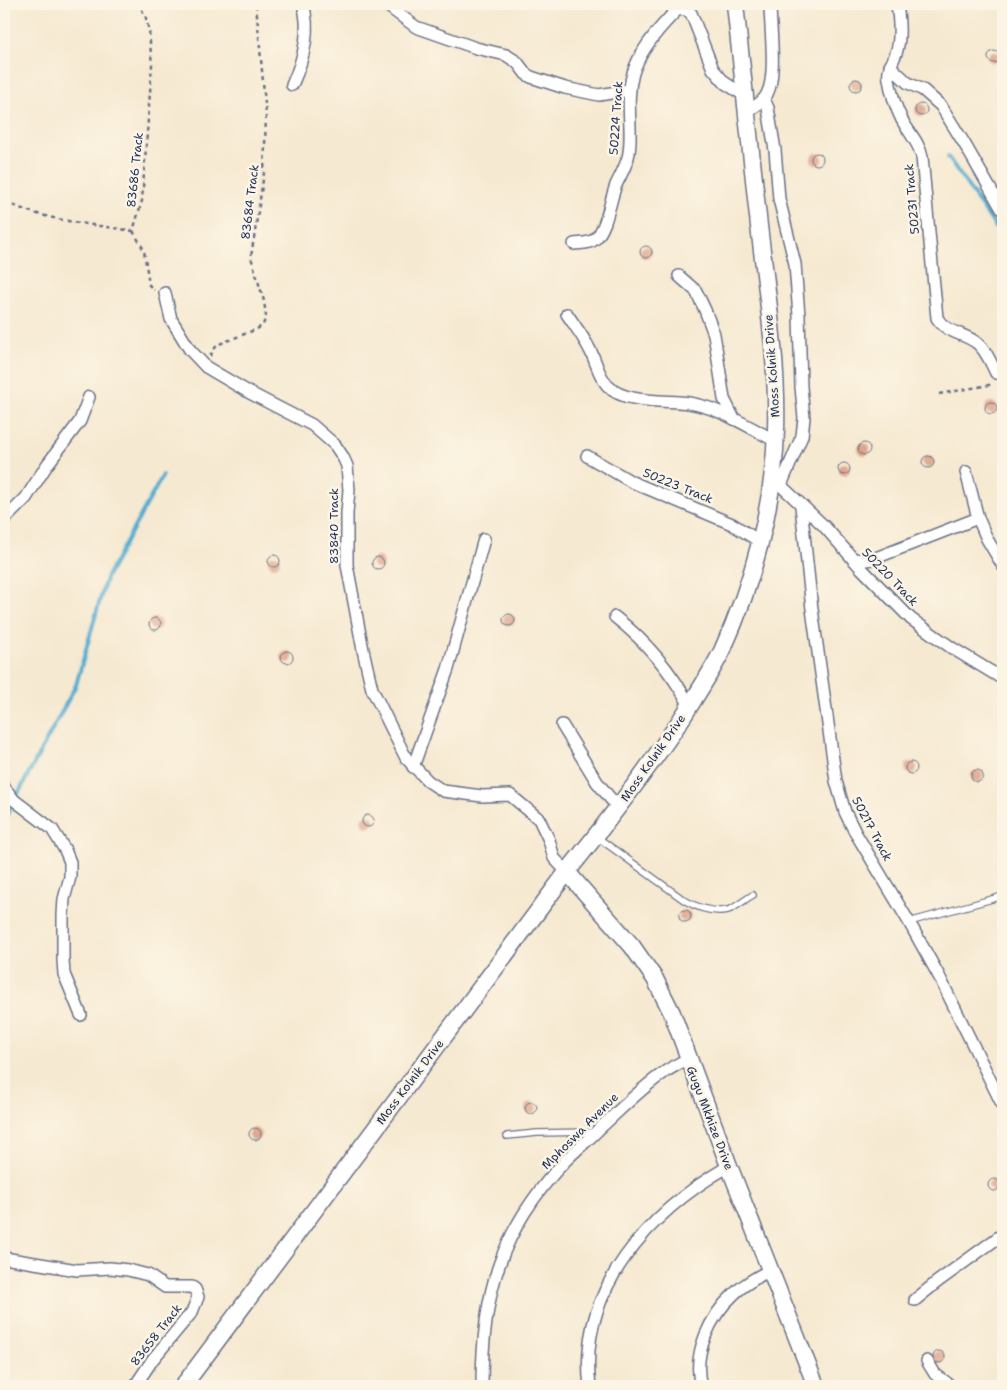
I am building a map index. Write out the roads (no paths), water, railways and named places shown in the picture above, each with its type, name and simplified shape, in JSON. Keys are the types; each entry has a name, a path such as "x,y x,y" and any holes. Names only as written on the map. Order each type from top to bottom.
{"main road":[{"name":"Moss Kolnik Drive","path":"183,1386 567,872 618,808 669,738 706,681 722,651 749,577 777,481 774,357 735,4"},
{"name":"Gugu Mkhize Drive","path":"567,872 632,946 655,979 672,1013 729,1166 816,1386"}],"street":[{"path":"292,85 305,46 305,11 303,4"},
{"path":"385,4 416,27 476,48 506,55 531,77 595,94 603,95 629,90"},
{"path":"746,112 764,99 773,75 770,4"},
{"name":"50231 Track","path":"897,4 899,44 888,70 888,78 902,119 920,147 937,318 948,329 978,344 996,373"},
{"name":"50224 Track","path":"574,244 590,242 602,230 616,185 625,168 629,154 629,90 634,71 644,52 667,20 681,6 693,17 708,58 717,75 725,83 744,95"},
{"path":"890,66 908,83 928,94 941,106 1003,211"},
{"path":"764,99 768,108 775,150 779,199 795,264 800,316 801,387 804,418 802,436 777,481"},
{"path":"679,276 696,292 705,310 714,334 724,399 735,419"},
{"name":"83840 Track","path":"165,293 171,319 190,350 206,367 250,393 312,425 335,445 343,457 349,490 347,565 366,664 372,689 400,749 428,781 443,791 482,796 510,795 539,819 549,840 554,858 567,872"},
{"path":"567,314 592,353 608,387 616,393 708,407 776,441"},
{"path":"4,520 26,498 47,465 80,422 90,397"},
{"name":"50223 Track","path":"587,456 632,482 732,524 759,541"},
{"path":"966,472 978,518 987,539 1003,566"},
{"name":"50220 Track","path":"777,481 824,526 899,608 919,626 1003,679"},
{"name":"50217 Track","path":"801,506 812,609 836,781 840,797 855,832 939,976 1003,1106"},
{"path":"853,559 873,559 978,518"},
{"path":"414,767 428,721 448,669 484,539"},
{"path":"615,618 650,648 680,688 690,706"},
{"path":"562,725 597,782 618,808"},
{"path":"4,787 14,800 52,829 70,862 70,877 64,899 63,914 64,974 82,1015"},
{"name":"Mphoswa Avenue","path":"482,1386 485,1316 496,1273 517,1224 532,1201 565,1161 661,1074 688,1058"},
{"path":"590,1386 589,1357 594,1324 604,1293 620,1264 642,1235 664,1214 705,1180 729,1166"},
{"path":"916,1300 950,1272 1003,1234"},
{"name":"83658 Track","path":"4,1258 76,1270 110,1268 133,1271 148,1275 165,1287 192,1287 196,1289 198,1298 192,1312 153,1359 135,1386"},
{"path":"701,1386 698,1378 700,1354 705,1335 717,1314 733,1294 770,1270"},
{"path":"927,1361 935,1374 951,1386"}],"lane":[{"path":"596,836 694,905 712,910 728,910 752,895"},
{"path":"909,922 1003,896"},
{"path":"508,1136 537,1133 596,1132"}],"waterway":[{"path":"948,157 1003,238"},
{"path":"4,820 76,685 106,578 163,475"}]}
